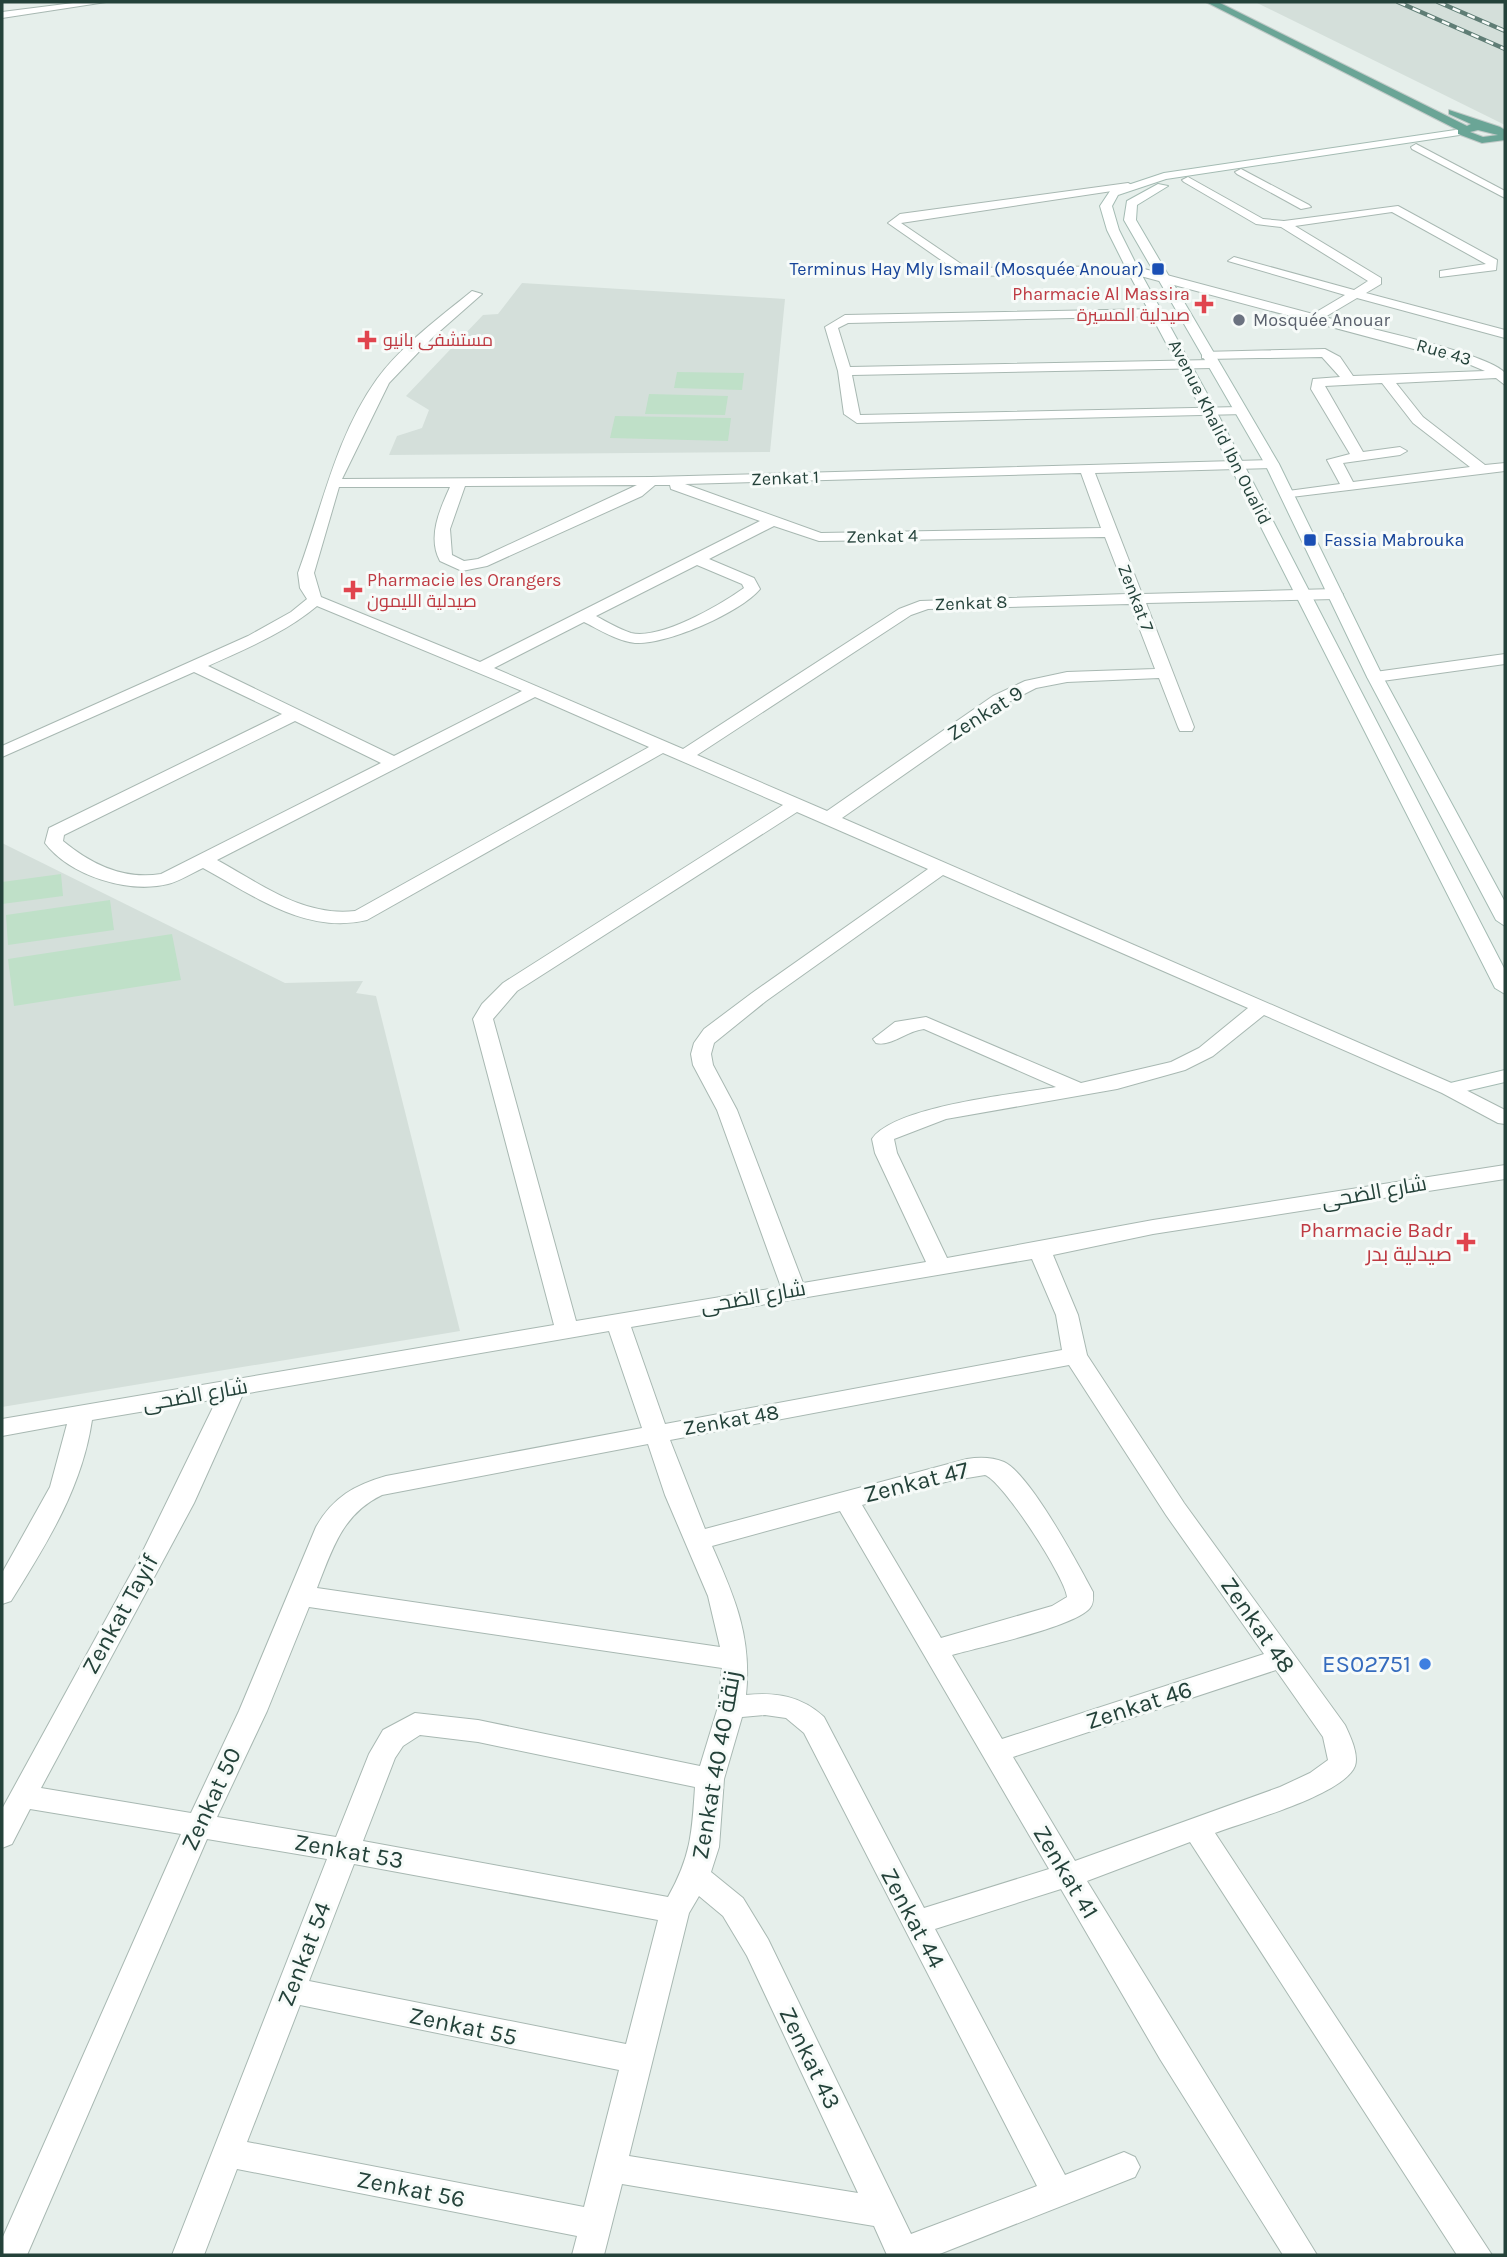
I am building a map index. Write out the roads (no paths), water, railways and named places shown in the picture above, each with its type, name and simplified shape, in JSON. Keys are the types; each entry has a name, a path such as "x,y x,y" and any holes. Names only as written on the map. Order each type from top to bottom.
{"main road":[{"path":"1211,2 1475,139 1489,140 1505,136 1500,130 1486,127 1232,2"},
{"path":"1464,131 1486,127"},
{"path":"1489,140 1505,148"}],"street":[{"path":"2,15 101,2"},
{"path":"1128,186 1164,176 1464,131"},
{"name":"Avenue Khalid Ibn Oualid","path":"1475,139 1188,180 1150,191 1131,203 1129,211 1136,232 1272,464 1371,670 1463,837 1505,920"},
{"path":"1416,147 1505,195"},
{"path":"1241,172 1305,207"},
{"path":"1188,180 1260,222 1284,224 1394,208 1493,263 1492,267 1444,274"},
{"name":"Avenue Khalid Ibn Oualid","path":"1128,186 1114,193 1106,206 1113,230 1185,364 1505,988"},
{"name":"Rue 43","path":"1128,186 965,206 900,218 894,223 964,272 1133,270 1317,317 1471,360 1502,373"},
{"path":"1284,224 1377,281 1317,317"},
{"path":"1234,261 1505,334"},
{"path":"476,294 427,335 383,381 333,483 321,531 306,573 308,588 315,600 535,691 794,806 1262,1007 1449,1089 1505,1118"},
{"path":"1158,313 845,318 831,327 845,371 851,414 867,420 1240,411"},
{"path":"845,371 1185,364 1209,360 1325,353 1335,359 1348,379"},
{"path":"1358,456 1316,384 1348,379 1502,373"},
{"path":"1387,379 1418,420 1482,470"},
{"path":"1348,486 1334,460 1400,451"},
{"name":"Zenkat 1","path":"333,483 657,481 1272,464"},
{"path":"1288,495 1505,467"},
{"name":"Zenkat 7","path":"1086,469 1186,727"},
{"path":"460,481 450,504 441,540 445,558 462,565 482,563 512,551 657,481"},
{"name":"Zenkat 4","path":"657,481 819,537 1111,532"},
{"path":"481,668 770,522"},
{"path":"583,616 630,637 652,638 715,610 752,589 749,581 697,559"},
{"name":"Zenkat 8","path":"684,757 916,608 946,603 1335,594"},
{"path":"2,752 275,628 315,600"},
{"path":"1339,663 1371,670 1505,659"},
{"path":"195,666 395,763"},
{"name":"Zenkat 9","path":"828,819 999,700 1031,684 1067,677 1165,673"},
{"path":"296,714 70,824 55,832 53,838 60,848 131,883 166,879 535,691"},
{"path":"204,861 297,910 321,918 360,916 661,747"},
{"path":"567,1329 484,1031 483,1019 498,997 539,966 794,806"},
{"path":"794,1290 727,1110 702,1065 704,1043 711,1033 759,997 941,868"},
{"path":"939,1265 886,1153 883,1139 887,1133 942,1113 1117,1083 1185,1063 1206,1052 1262,1007"},
{"path":"883,1039 902,1026 926,1023 1078,1089"},
{"path":"1449,1089 1505,1076"},
{"name":"شارع الضحى","path":"2,1427 939,1265 1040,1250 1153,1227 1505,1172"},
{"name":"Zenkat 48","path":"1040,1250 1067,1315 1075,1356 1175,1509 1335,1733 1342,1755 1342,1764 1325,1778 1196,1828"},
{"name":"Zenkat 40 زنقة 40","path":"588,2255 675,1910 695,1876 705,1847 710,1779 731,1707 736,1660 721,1596 696,1541 617,1320"},
{"name":"Zenkat 48","path":"511,1462 1075,1356"},
{"name":"Zenkat Tayif","path":"2,1836 147,1567 219,1424 233,1389"},
{"path":"2,1594 61,1495 77,1451 81,1414"},
{"name":"Zenkat 50","path":"11,2255 340,1509 363,1491 511,1462"},
{"name":"Zenkat 47","path":"696,1541 978,1466 999,1470 1017,1490 1080,1592 1080,1602 1060,1614 935,1650"},
{"name":"Zenkat 41","path":"846,1500 1068,1875 1296,2248"},
{"path":"303,1596 736,1660"},
{"name":"Zenkat 46","path":"996,1752 1282,1657"},
{"name":"Zenkat 44","path":"731,1707 776,1702 803,1713 814,1725 1056,2191"},
{"name":"Zenkat 54","path":"188,2255 383,1754 393,1738 415,1724 478,1731 710,1779"},
{"name":"Zenkat 53","path":"22,1796 345,1850 675,1910"},
{"path":"917,1922 999,1900 1196,1828 1476,2255"},
{"name":"Zenkat 43","path":"695,1876 733,1907 752,1937 855,2148 881,2212 903,2254"},
{"name":"Zenkat 55","path":"290,1990 637,2060"},
{"name":"Zenkat 56","path":"228,2153 594,2224"},
{"path":"609,2167 881,2212"},
{"path":"903,2254 1056,2191 1124,2167"}],"railway":[{"path":"1398,2 1505,49"},
{"path":"1438,2 1505,31"}],"place":[{"name":"Terminus Hay Mly Ismail (Mosquée Anouar)","path":"1158,269"},
{"name":"Pharmacie Al Massira صيدلية المسيرة","path":"1204,304"},
{"name":"Mosquée Anouar","path":"1239,320"},
{"name":"مستشفى بانيو","path":"367,340"},
{"name":"Fassia Mabrouka","path":"1310,540"},
{"name":"Pharmacie les Orangers صيدلية الليمون","path":"353,590"},
{"name":"Pharmacie Badr صيدلية بدر","path":"1466,1242"},
{"name":"ES02751","path":"1425,1664"}]}
